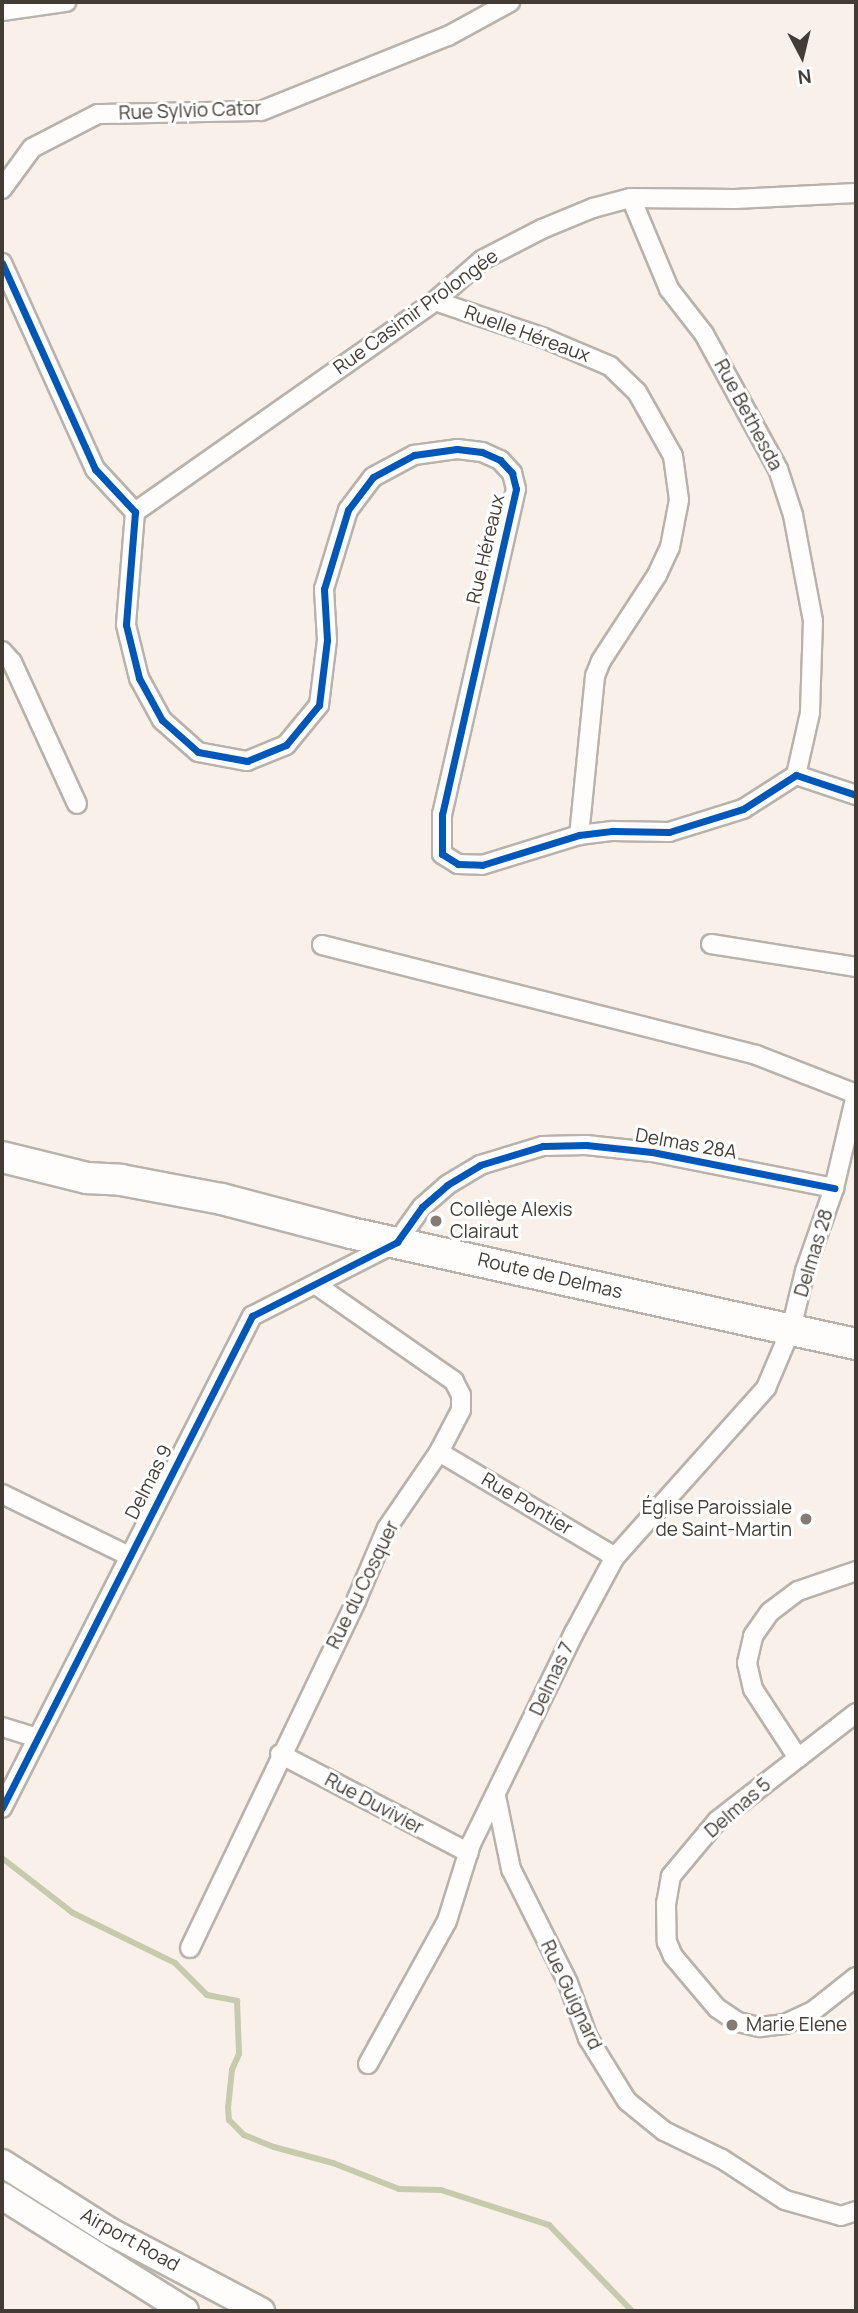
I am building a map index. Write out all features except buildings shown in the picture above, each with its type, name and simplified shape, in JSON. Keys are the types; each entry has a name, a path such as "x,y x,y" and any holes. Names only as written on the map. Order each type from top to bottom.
{"main road":[{"name":"Route de Delmas","path":"2,1142 89,1166 121,1180"},
{"name":"Route de Delmas","path":"2,1157 87,1178 121,1180 222,1199 397,1242 856,1344"},
{"name":"Airport Road","path":"2,2163 109,2231 261,2311"},
{"name":"Airport Road","path":"2,2196 185,2311"}],"street":[{"path":"2,11 66,2"},
{"name":"Rue Sylvio Cator","path":"2,189 32,148 98,114 261,111 448,36 510,2"},
{"name":"Rue Casimir Prolongée","path":"135,512 435,301 482,260 542,229 593,208 631,198 735,199 856,192"},
{"name":"Rue Bethesda","path":"631,198 669,289 704,334 778,469 793,515 813,621 810,713 796,775"},
{"path":"2,263 95,470 135,512"},
{"name":"Ruelle Héreaux","path":"435,301 544,338 610,366 637,392 673,456 679,500 670,547 657,575 601,661 595,676 579,835"},
{"name":"Rue Héreaux","path":"135,512 126,625 139,678 162,720 198,752 247,761 286,745 319,705 327,640 324,589 348,510 373,477 414,456 457,449 482,452 500,460 512,473 516,489 442,814 442,854 458,864 482,865 579,835 613,831 669,832 743,809 796,775"},
{"path":"2,651 12,662 77,804"},
{"path":"796,775 856,795"},
{"path":"711,944 856,967"},
{"path":"322,945 757,1055 856,1094"},
{"name":"Delmas 28","path":"791,1329 805,1271 834,1188 856,1094"},
{"name":"Delmas 28A","path":"397,1242 422,1207 447,1185 480,1165 543,1146 586,1145 652,1152 834,1188"},
{"name":"Delmas 9","path":"2,1808 252,1316 397,1242"},
{"name":"Rue du Cosquer","path":"190,1948 280,1754 356,1601 387,1528 439,1452 461,1410 461,1395 454,1381 315,1284"},
{"name":"Delmas 7","path":"368,2064 447,1921 469,1853 495,1796 574,1633 615,1557 766,1388 791,1329"},
{"name":"Rue Pontier","path":"439,1452 615,1557"},
{"path":"2,1493 129,1556"},
{"path":"798,1758 753,1689 747,1663 753,1636 770,1612 798,1591 856,1571"},
{"name":"Delmas 5","path":"856,1713 717,1821 671,1875 666,1903 667,1942 673,1956 717,2008 738,2022 760,2027 785,2024 813,2011 856,1977"},
{"path":"2,1727 37,1738"},
{"name":"Rue Duvivier","path":"280,1754 469,1853"},
{"name":"Rue Guignard","path":"495,1796 511,1869 568,1983 588,2038 627,2101 664,2132 722,2159 785,2200 841,2216 856,2211"}],"waterway":[{"path":"2,1858 73,1913 175,1963 207,1995 237,2001 239,2054 232,2070 228,2107 229,2120 244,2135 274,2147 333,2163 399,2189 441,2190 549,2225 632,2311"}],"cycle path":[{"path":"2,263 95,469 135,512 126,625 139,678 162,720 198,752 247,761 286,745 319,705 327,640 324,589 348,510 373,477 414,455 457,449 482,452 500,460 512,473 516,489 442,814 442,854 458,864 482,865 579,835 613,831 669,832 743,809 796,775 856,795"},
{"path":"2,1808 252,1316 397,1242 422,1207 447,1185 480,1165 543,1146 586,1145 652,1152 834,1188"}],"place":[{"name":"Collège Alexis Clairaut","path":"436,1221"},
{"name":"Église Paroissiale de Saint-Martin","path":"806,1519"},
{"name":"Marie Elene","path":"732,2025"}]}
